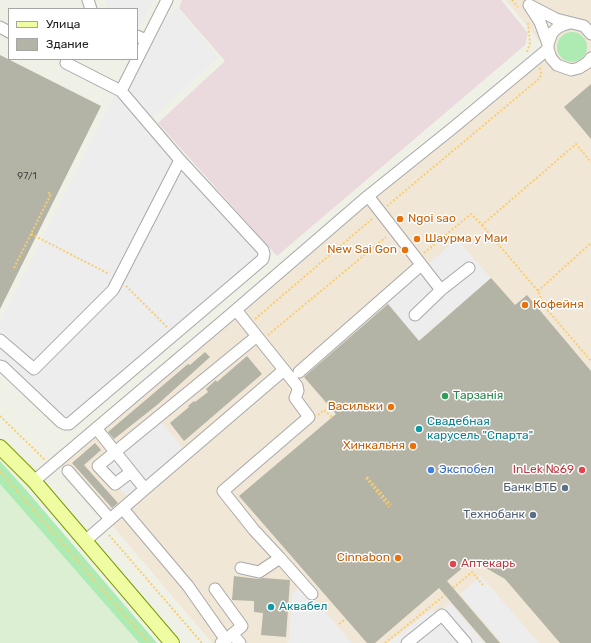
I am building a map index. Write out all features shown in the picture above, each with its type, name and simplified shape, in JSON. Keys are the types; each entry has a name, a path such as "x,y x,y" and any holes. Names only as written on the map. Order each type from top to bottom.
{"main road":[{"path":"0,447 34,481 172,643"}],"lane":[{"path":"138,48 142,38 167,0"},
{"path":"527,2 556,19 584,26 590,32"},
{"path":"527,2 540,22 551,58 557,65 571,70 579,68 587,63 591,58"},
{"path":"34,481 368,196 454,128 534,61 548,46 552,33 557,28 570,23"},
{"path":"121,91 133,60"},
{"path":"1,366 62,422 69,424 263,259 263,250 180,160 121,91 66,63"},
{"path":"0,340 34,369 113,290 180,160"},
{"path":"368,196 441,290"},
{"path":"299,372 421,265"},
{"path":"415,315 441,290 469,268"},
{"path":"236,310 297,386 297,395 295,398 309,417 223,491 254,530 312,594"},
{"path":"131,472 115,484 98,466 259,339"},
{"path":"85,541 284,370"},
{"path":"96,428 114,452 146,489"},
{"path":"68,471 110,519"},
{"path":"123,509 188,586 226,639 240,643"},
{"path":"241,568 259,572 280,558"},
{"path":"215,590 242,626 226,639"},
{"path":"407,643 442,615 466,643"}],"path":[{"path":"512,0 518,7 527,2"},
{"path":"248,325 540,78 540,67 527,53 530,43 527,20"},
{"path":"576,144 591,162"},
{"path":"14,268 51,194 47,192"},
{"path":"482,225 538,291 544,306 591,361"},
{"path":"259,339 394,230"},
{"path":"538,291 591,243"},
{"path":"539,310 544,306"},
{"path":"309,417 313,419 324,410 332,417"},
{"path":"0,471 149,643"},
{"path":"366,478 390,506"},
{"path":"453,588 472,572 483,586"},
{"path":"385,643 445,595"},
{"path":"339,624 346,619"}],"shaded area":[{"path":"106,0 153,0 142,23 138,25 138,8 107,8"},
{"path":"182,0 501,0 528,33 525,45 277,256 158,123 225,61 179,8"},
{"path":"506,0 591,0 591,643 212,643 61,465 543,46"},
{"path":"177,8 218,58 145,124 267,260 69,428 0,356 0,323 112,100 129,85 162,22"},
{"path":"457,239 491,278 419,340 385,301"},
{"path":"159,419 183,448 127,497 100,466"},
{"path":"481,576 539,643 502,643 460,594"},
{"path":"302,585 352,643 287,643 289,641 292,594"},
{"path":"450,603 484,643 388,643 432,609 436,615"}],"green space":[{"path":"572,32 583,36 587,47 583,58 572,62 561,58 557,47 561,36"},
{"path":"0,461 157,643 139,643 0,484"},
{"path":"0,484 139,643 0,643"}],"building":[{"path":"0,55 101,106 0,309"},
{"path":"591,84 591,139 564,107"},
{"name":"Экспобел","path":"491,278 515,305 527,295 591,371 591,643 560,643 505,579 472,560 447,581 500,643 486,643 439,588 375,643 367,643 239,496 336,414 304,377 388,304 419,341"},
{"path":"205,352 210,357 157,405 114,439 108,432 188,364 190,365"},
{"path":"247,356 262,374 184,441 170,423 194,401 195,402 208,392 206,389 216,380 217,382"},
{"path":"95,443 101,450 84,465 118,503 112,508 72,463"},
{"name":"Аквабел","path":"234,576 258,579 290,580 286,637 261,635 263,613 254,612 254,601 232,600"}],"place":[{"name":"Ngoi sao","path":"400,219"},
{"name":"Шаурма у Маи","path":"417,239"},
{"name":"New Sai Gon","path":"405,250"},
{"name":"Кофейня","path":"525,305"},
{"name":"Тарзанія","path":"445,396"},
{"name":"Васильки","path":"391,407"},
{"name":"Свадебная карусель \"Спарта\"","path":"419,429"},
{"name":"Хинкальня","path":"413,446"},
{"name":"Экспобел","path":"431,470"},
{"name":"InLek №69","path":"582,470"},
{"name":"Банк ВТБ","path":"565,488"},
{"name":"Технобанк","path":"533,515"},
{"name":"Cinnabon","path":"398,558"},
{"name":"Аптекарь","path":"453,564"},
{"name":"Аквабел","path":"271,607"}]}
